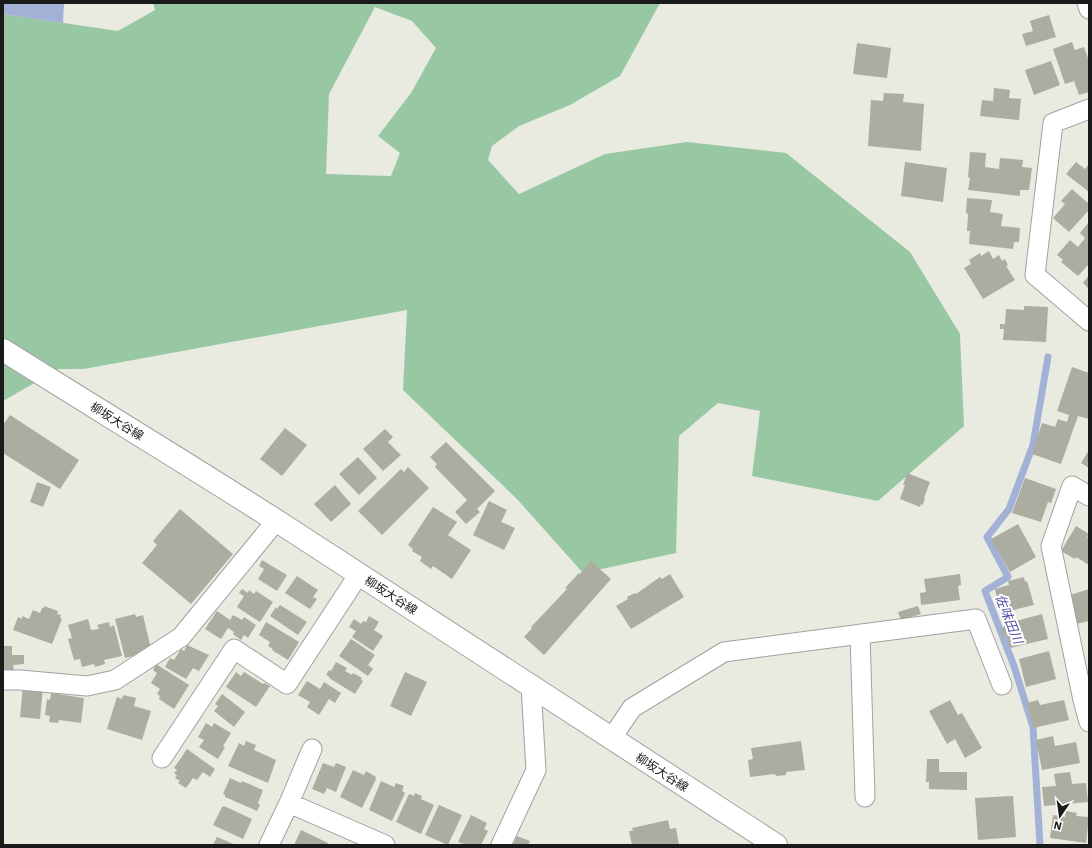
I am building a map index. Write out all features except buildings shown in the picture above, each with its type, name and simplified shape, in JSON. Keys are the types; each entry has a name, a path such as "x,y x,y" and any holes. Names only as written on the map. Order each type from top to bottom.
{"street":[{"path":"1087,3 1089,9"},
{"path":"1089,109 1053,124 1035,275 1089,321"},
{"name":"柳坂大谷線","path":"3,350 276,520 776,845"},
{"path":"1089,496 1072,486 1051,546 1086,700 1089,722"},
{"path":"3,680 20,680 87,686 115,680 181,637 276,520"},
{"path":"162,758 234,649 287,684 359,574"},
{"path":"611,739 632,708 724,652 976,619 1002,685"},
{"path":"860,634 865,797"},
{"path":"501,845 536,770 531,686"},
{"path":"269,845 312,749"},
{"path":"288,803 385,845"}],"green space":[{"path":"153,3 660,3 620,76 570,105 519,126 492,146 488,160 519,194 605,154 687,142 786,153 910,252 960,334 964,426 878,501 752,476 760,411 718,403 679,436 676,553 583,573 517,499 403,390 407,310 84,369 59,369 3,401 3,14 118,31 155,10","holes":["375,7 412,21 436,48 411,93 378,136 400,153 391,176 326,174 329,94"]}],"water":[{"path":"3,3 64,3 63,23 3,14"}],"waterway":[{"name":"佐味田川","path":"1040,845 1033,727 1014,666 985,591 1008,577 987,537 1009,509 1033,445 1048,357"}]}
